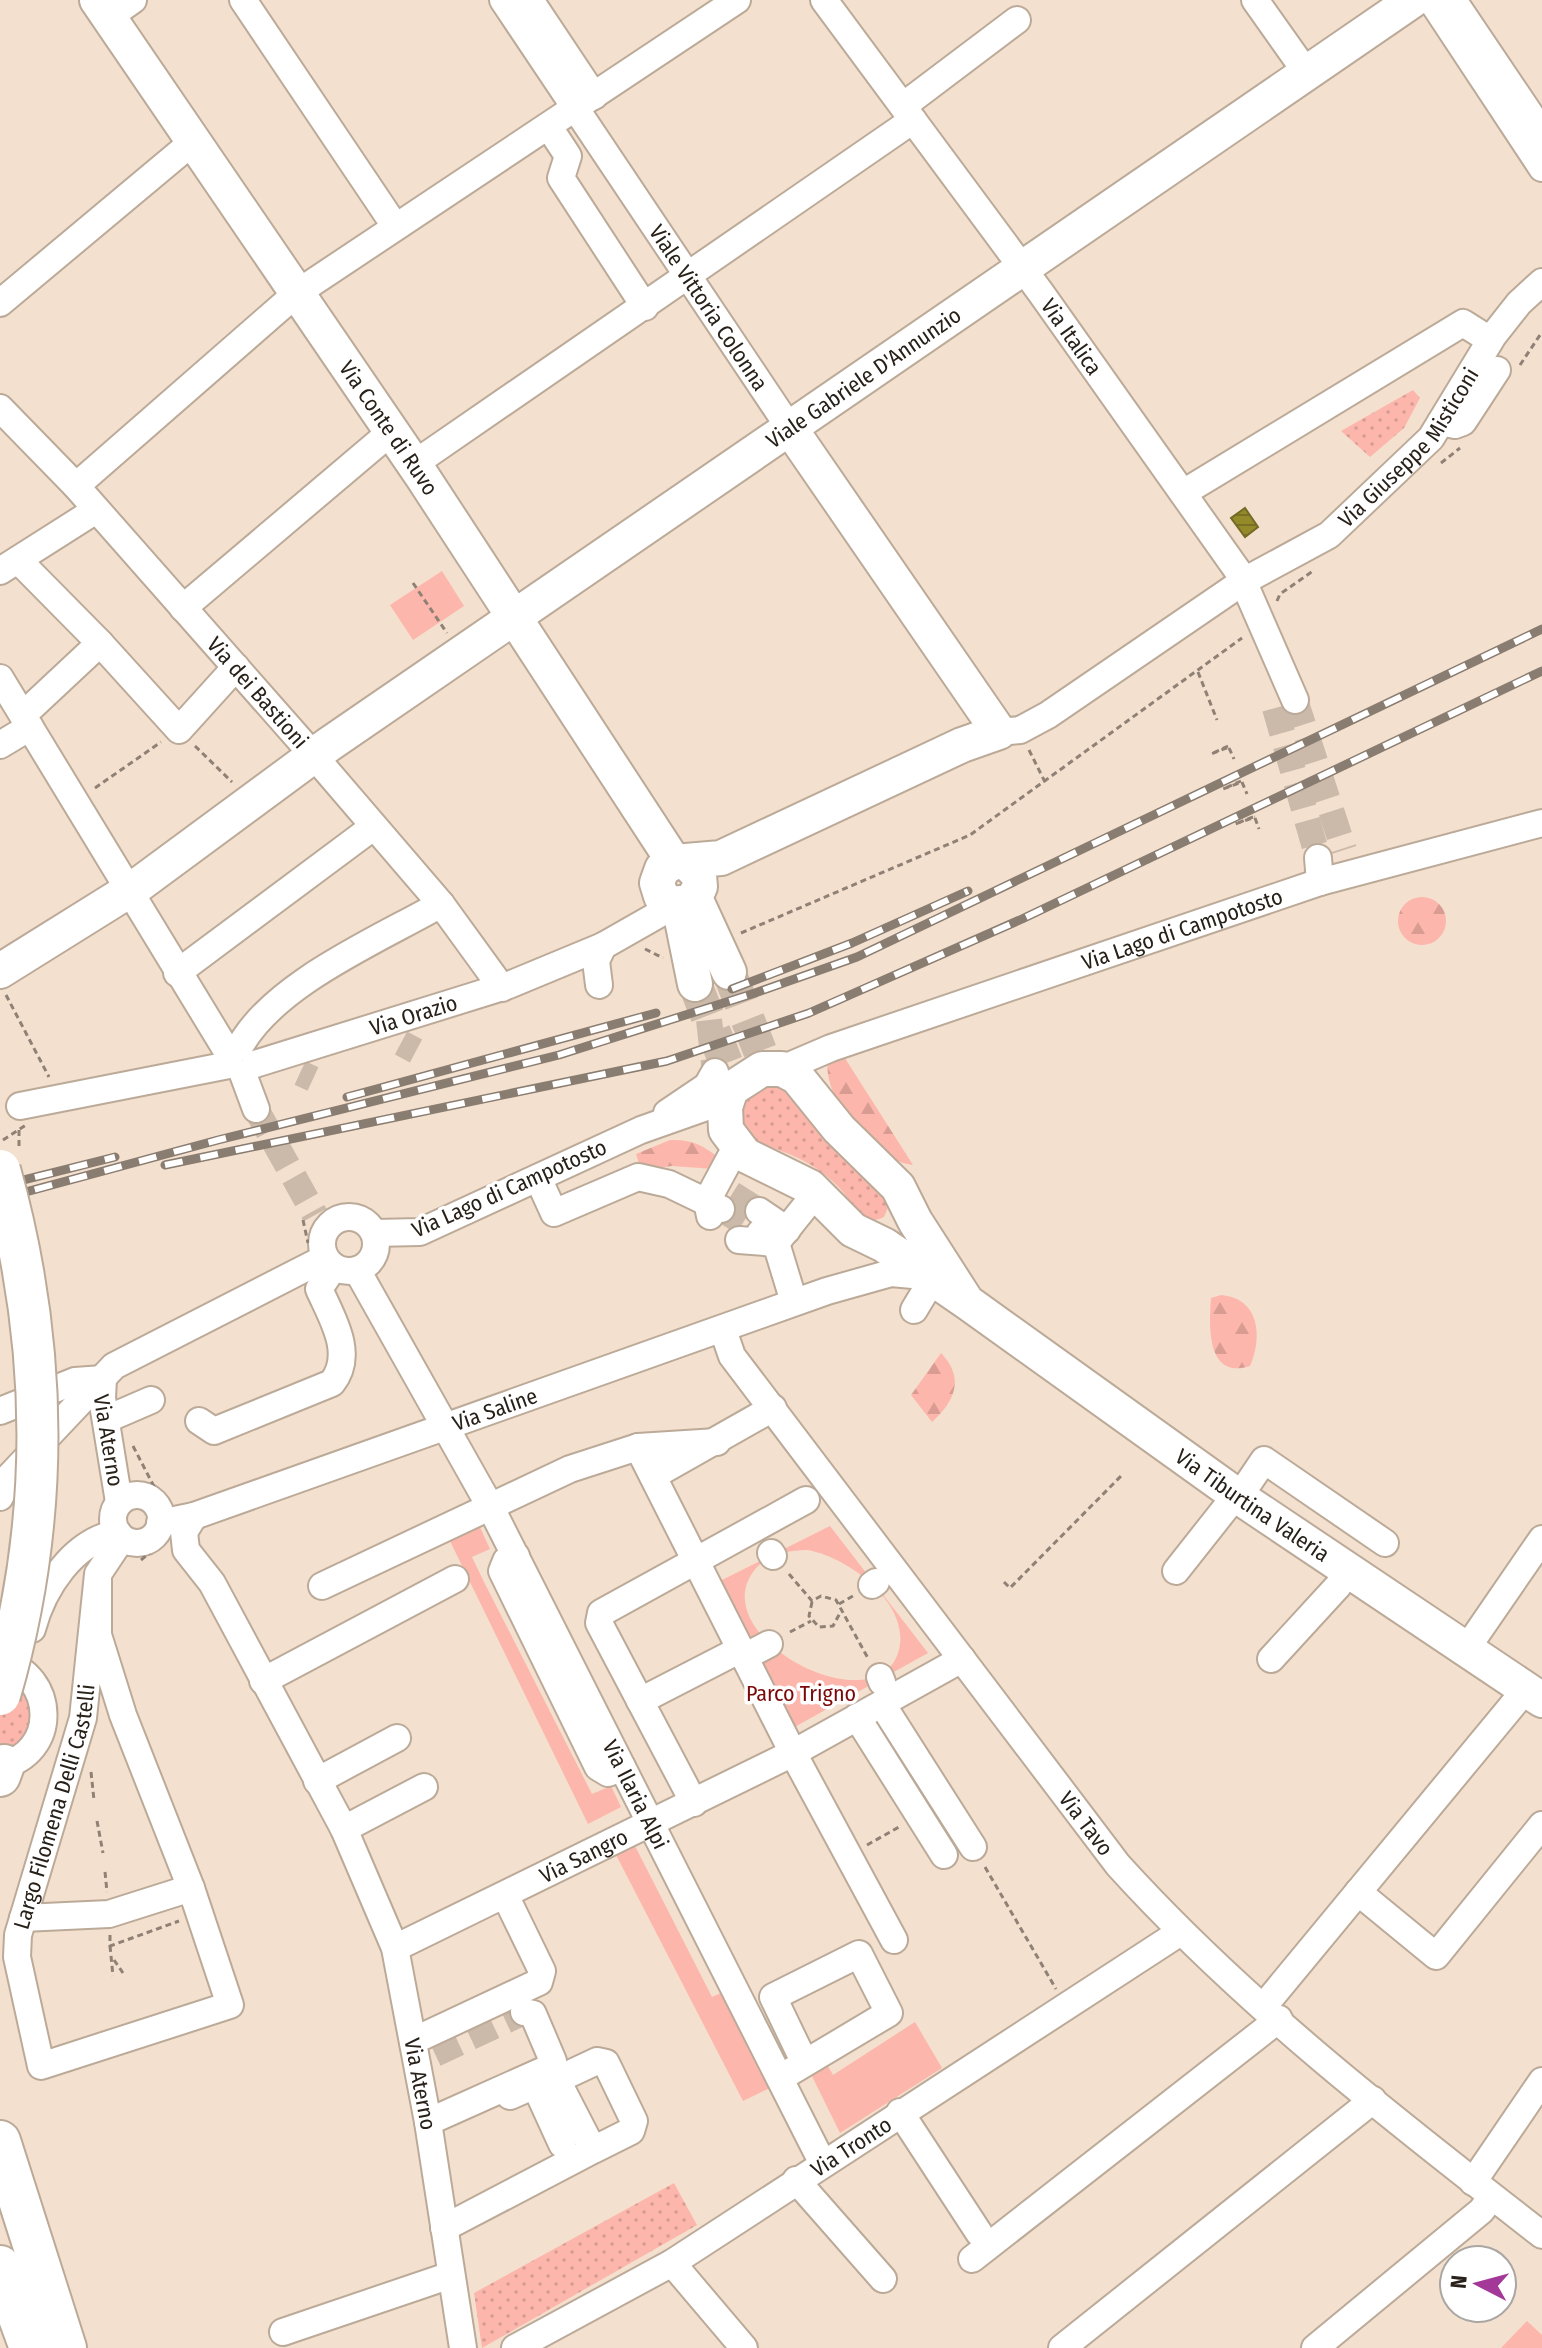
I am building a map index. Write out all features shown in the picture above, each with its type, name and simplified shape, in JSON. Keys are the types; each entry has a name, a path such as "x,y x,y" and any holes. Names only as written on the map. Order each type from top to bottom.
{"highway":[{"path":"0,1170 32,1311 40,1437 38,1491 12,1683"},
{"path":"0,1258 14,1350 19,1418 13,1527 0,1604"},
{"path":"0,2141 66,2348"},
{"path":"0,2266 30,2348"},
{"path":"0,2330 7,2348"}],"main road":[{"name":"Viale Gabriele D'Annunzio","path":"0,971 127,891 514,617 1413,0"},
{"name":"Via Conte di Ruvo","path":"113,6 195,140 414,464 686,883"},
{"name":"Viale Vittoria Colonna","path":"789,427 1012,737"},
{"name":"Via Orazio","path":"686,883 962,745 1012,737"},
{"path":"686,883 729,972"},
{"path":"686,883 695,984"},
{"path":"736,1147 726,1130 725,1082 772,1064"},
{"name":"Via Tiburtina Valeria","path":"772,1064 797,1077 855,1146 898,1187 967,1302"},
{"name":"Via Tiburtina Valeria","path":"736,1147 755,1160 793,1176 816,1193 853,1230 884,1245 1238,1496 1534,1694"},
{"path":"884,1245 898,1224 903,1198"}],"street":[{"path":"243,0 395,226"},
{"path":"76,486 297,293 737,0"},
{"name":"Via Italica","path":"824,0 1023,269 1244,581 1287,699"},
{"path":"1255,0 1306,72"},
{"path":"1431,0 1542,168"},
{"path":"1453,0 1542,132"},
{"name":"Viale Vittoria Colonna","path":"521,7 586,102 688,277 789,427"},
{"path":"414,464 688,277 908,113 1017,20"},
{"path":"549,127 568,156 561,178 645,307"},
{"path":"0,303 195,140"},
{"name":"Via Giuseppe Misticoni","path":"1012,737 1244,581 1329,535 1431,438 1490,340 1519,303 1542,282"},
{"path":"1186,497 1463,323 1490,340"},
{"path":"1441,422 1455,425 1463,422 1497,370"},
{"name":"Via dei Bastioni","path":"0,408 76,486 314,756 441,904 502,988"},
{"path":"183,608 392,431"},
{"path":"1186,497 1262,455"},
{"path":"96,510 9,565 100,643 179,730 236,667"},
{"path":"0,745 100,643"},
{"path":"0,678 177,973 239,1061 256,1109"},
{"name":"Via Lago di Campotosto","path":"772,1064 825,1050 1319,870 1542,823"},
{"path":"177,973 373,827"},
{"name":"Via Orazio","path":"23,1116 60,1098 239,1061 293,1064 392,1034 603,946 686,883"},
{"name":"Via Orazio","path":"569,960 596,933 686,883"},
{"path":"239,1061 254,1024 285,993 441,904"},
{"path":"599,985 596,961 603,946"},
{"path":"819,1103 817,1072 825,1050"},
{"name":"Via Lago di Campotosto","path":"374,1233 420,1232 631,1135 725,1082"},
{"path":"631,1135 638,1177"},
{"path":"538,1178 554,1213 638,1177 669,1184 717,1202 736,1147"},
{"path":"794,1302 782,1236 816,1193"},
{"path":"0,1497 9,1477 118,1364 326,1243 346,1217 359,1219 374,1233 374,1255 326,1243"},
{"path":"782,1236 749,1226 782,1236"},
{"path":"199,1421 214,1431 332,1383 340,1366 343,1346 319,1289 326,1243"},
{"name":"Via Ilaria Alpi","path":"326,1243 445,1428 491,1508 822,2162"},
{"name":"Via Saline","path":"827,1291 869,1262 884,1245"},
{"name":"Via Saline","path":"12,1683 49,1585 92,1544 143,1539 194,1516 827,1291 891,1273 928,1278"},
{"path":"914,1310 928,1278"},
{"name":"Via Tavo","path":"723,1330 732,1356 1118,1865 1179,1933 1373,2100 1542,2235"},
{"path":"0,1411 75,1381 103,1379"},
{"name":"Via Aterno","path":"103,1379 102,1398 117,1415 119,1502 113,1514 143,1539 187,1551 212,1583 344,1829 395,1948 422,2052 429,2128 463,2348"},
{"path":"117,1415 151,1400"},
{"path":"653,1476 773,1408"},
{"path":"322,1586 570,1469 638,1447 717,1442"},
{"path":"638,1447 696,1560 753,1649 793,1753 894,1940"},
{"path":"1176,1571 1264,1460 1385,1543"},
{"path":"119,1502 134,1495 150,1499 160,1512 143,1539"},
{"path":"694,1803 599,1623 601,1613 806,1500"},
{"path":"187,1551 184,1532 194,1516"},
{"name":"Largo Filomena Delli Castelli","path":"98,1574 98,1635 123,1715 191,1888 109,1914 23,1918 60,1804 86,1707 98,1574 143,1539"},
{"path":"1467,1648 1542,1539"},
{"path":"1271,1659 1338,1586 1348,1569"},
{"path":"61,1572 98,1574"},
{"path":"263,1681 455,1579"},
{"path":"640,1701 753,1649"},
{"name":"Via Sangro","path":"395,1948 793,1753 857,1717 881,1688 962,1659"},
{"path":"0,1661 12,1683 42,1696 44,1725 30,1751 1,1769"},
{"path":"881,1688 971,1844"},
{"path":"900,2112 976,2246 1272,2012 1358,1892 1534,1694"},
{"path":"857,1717 944,1855"},
{"path":"317,1781 397,1738"},
{"path":"344,1829 424,1787"},
{"path":"1358,1892 1436,1956 1542,1825"},
{"path":"23,1918 17,1957 41,2066 230,2005 191,1888"},
{"path":"422,2052 539,1982 542,1971 505,1895"},
{"name":"Via Tronto","path":"515,2348 672,2263 822,2162 1179,1933"},
{"path":"780,2078 889,2013 859,1954 773,1997 799,2051"},
{"path":"429,2128 551,2067 553,2061 533,2014 524,2012"},
{"path":"1315,2348 1481,2211 1483,2189 1542,2081"},
{"path":"429,2128 535,2085 560,2152 443,2221"},
{"path":"1062,2348 1373,2100"},
{"path":"443,2221 593,2150"},
{"path":"796,2180 883,2279"},
{"path":"672,2263 744,2348"},
{"path":"283,2332 451,2275"}],"path":[{"path":"413,583 449,636"},
{"path":"736,935 953,845 970,835 1251,632"},
{"path":"1198,671 1217,720"},
{"path":"74,804 179,730 251,803"},
{"path":"1012,737 1045,782"},
{"path":"1228,746 1234,759"},
{"path":"1241,781 1247,794"},
{"path":"1254,817 1259,829"},
{"path":"0,983 60,1098"},
{"path":"0,1142 23,1116"},
{"path":"1004,1582 1010,1588 1123,1474"},
{"path":"772,1554 812,1601"},
{"path":"840,1613 833,1626 819,1627 809,1616 812,1601 821,1596 831,1597 839,1604 840,1613 881,1688"},
{"path":"90,1765 94,1800"},
{"path":"848,1855 919,1816"},
{"path":"97,1821 103,1853"},
{"path":"971,1844 1066,2006"},
{"path":"105,1872 108,1902"},
{"path":"110,1946 183,1920"},
{"path":"110,1923 110,1946 114,1960 123,1973"},
{"path":"113,1976 114,1960"}],"green space":[{"path":"1413,390 1420,398 1404,428 1370,457 1341,431"},
{"path":"442,571 464,606 413,640 390,605"},
{"path":"1422,897 1439,904 1446,921 1439,938 1422,945 1405,938 1398,921 1405,904"},
{"path":"841,1052 913,1165 884,1153 869,1141 843,1110 828,1077 828,1062"},
{"path":"781,1083 885,1194 889,1205 884,1217 876,1220 864,1218 822,1173 750,1135 743,1117 744,1104 764,1086"},
{"path":"670,1140 691,1142 708,1150 719,1158 714,1169 672,1166 641,1170 636,1154"},
{"path":"1221,1295 1243,1303 1255,1320 1256,1343 1250,1366 1236,1368 1225,1365 1213,1348 1211,1298"},
{"path":"941,1353 953,1371 954,1389 946,1406 932,1422 911,1395"},
{"path":"479,1525 490,1549 472,1557 484,1582 592,1794 611,1786 621,1807 588,1824 449,1539"},
{"name":"Parco Trigno","path":"830,1526 928,1653 791,1729 716,1583","holes":["807,1550 823,1554 858,1573 874,1586 896,1618 900,1635 898,1653 883,1673 859,1680 829,1676 799,1664 772,1646 752,1623 745,1597 758,1566 770,1558 792,1551"]},
{"path":"0,1674 23,1687 32,1707 32,1717 24,1735 0,1754"},
{"path":"633,1842 712,1997 725,1991 774,2086 743,2101 614,1851"},
{"path":"915,2022 942,2068 840,2133 809,2070 825,2061 833,2075"},
{"path":"674,2183 697,2225 482,2348 474,2293"},
{"path":"1527,2321 1542,2335 1542,2348 1501,2348"}],"shaded area":[{"path":"1245,508 1258,527 1245,537 1231,518"}],"tunnel":[{"path":"1295,700 1344,850"},
{"path":"1275,708 1318,858"},
{"path":"729,972 762,1056"},
{"path":"695,984 728,1068"},
{"path":"709,1020 715,1072"},
{"path":"401,1043 416,1051"},
{"path":"300,1073 313,1079"},
{"path":"256,1109 315,1215"},
{"path":"732,1194 759,1211"},
{"path":"721,1209 749,1226"},
{"path":"435,2054 524,2012"}],"railway":[{"path":"0,1199 218,1140 559,1055 857,957 1542,629"},
{"path":"165,1165 667,1061 809,1013 1022,919 1542,671"},
{"path":"732,989 852,943 968,891"},
{"path":"347,1097 656,1013"},
{"path":"0,1186 115,1157"}]}
